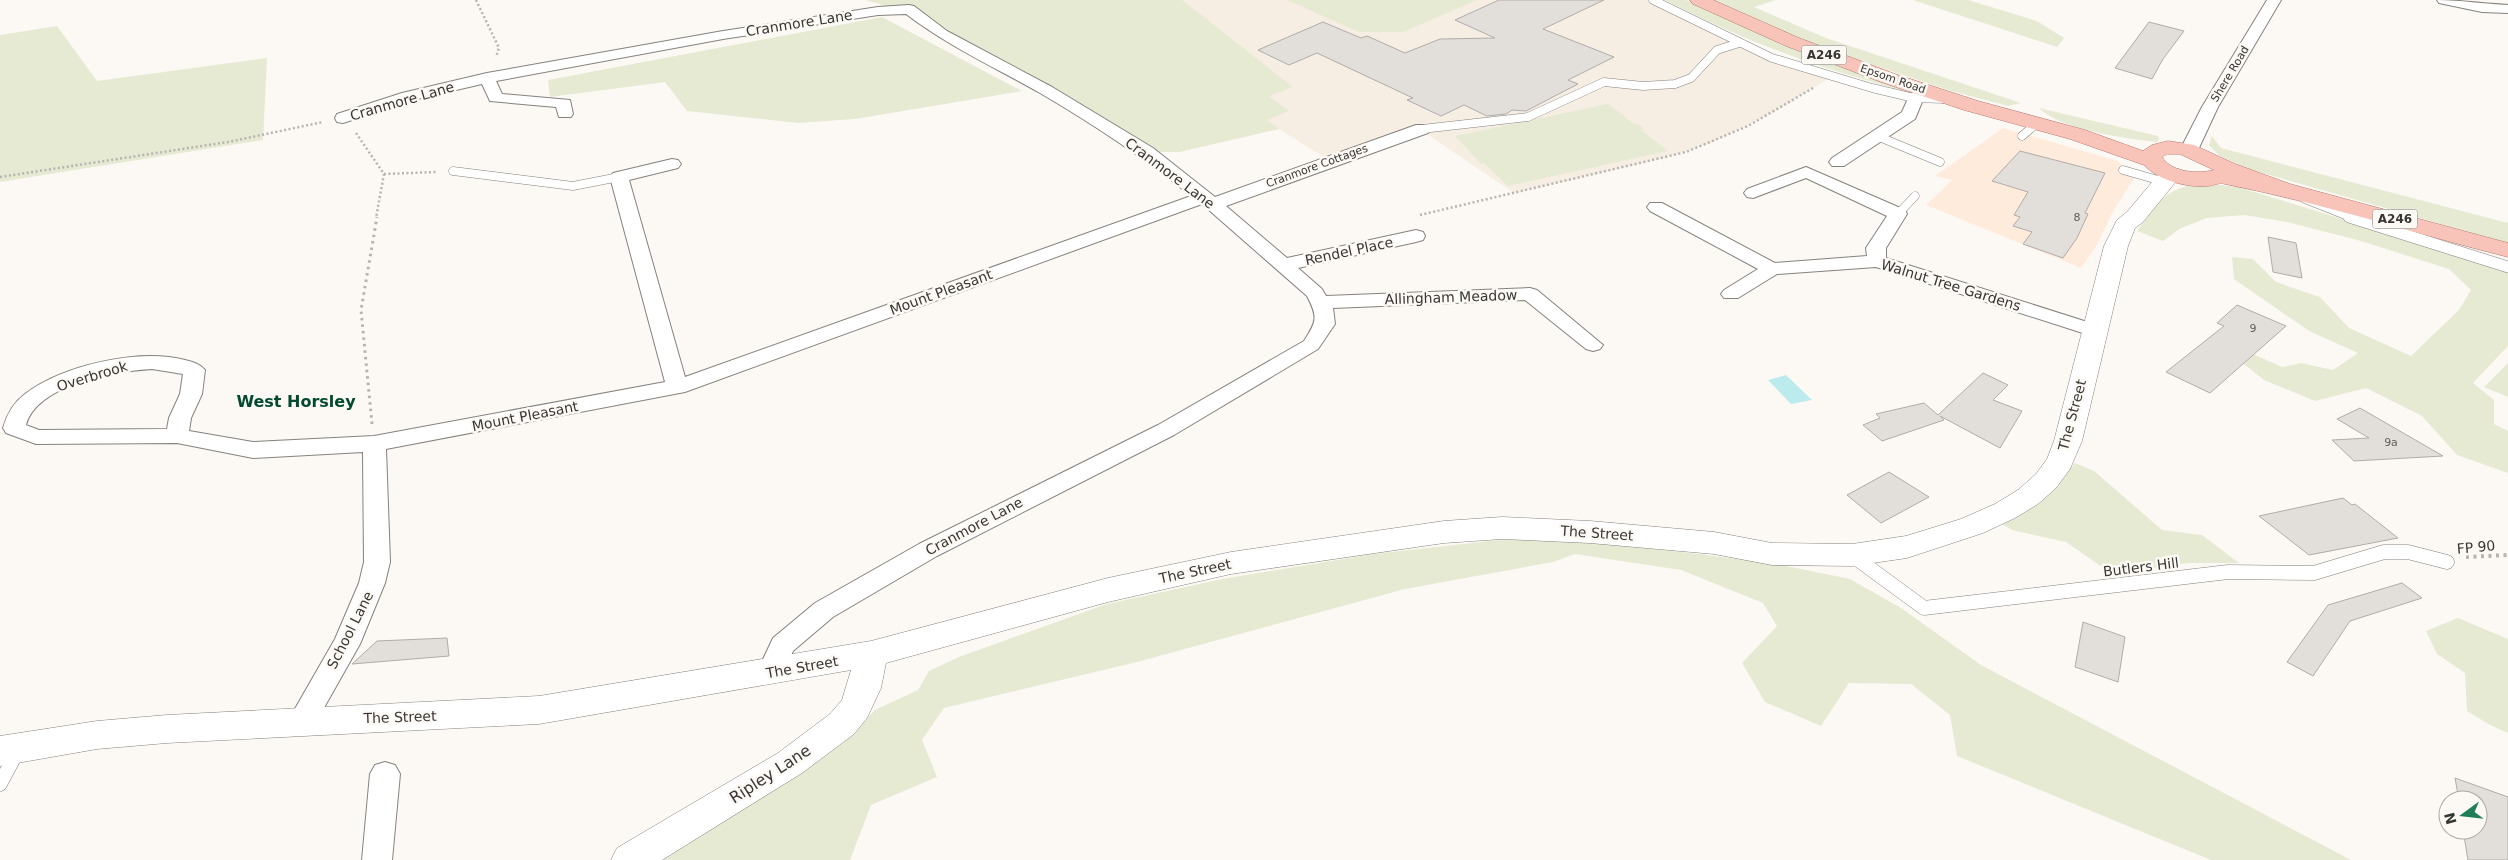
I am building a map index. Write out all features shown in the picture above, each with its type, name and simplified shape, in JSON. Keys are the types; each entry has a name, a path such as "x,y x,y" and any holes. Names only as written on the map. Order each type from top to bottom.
{"main road":[{"name":"Epsom Road","path":"1698,0 1753,26 1830,57 1953,100 2029,130 2095,140 2120,151 2167,163"},
{"path":"2202,155 2218,171 2206,180 2194,180 2167,163 2202,155"},
{"name":"A246","path":"2218,171 2508,250"}],"street":[{"name":"Shere Road","path":"2167,163 2210,107 2274,0"},
{"path":"2444,0 2482,8 2508,9"},
{"name":"Cranmore Lane","path":"343,118 408,96 487,78 733,33 878,11 909,9 942,34 1046,90 1147,152 1208,200 1315,293 1322,302 1325,312 1325,324 1311,345 1166,430 928,550 824,610 782,645 771,672"},
{"path":"487,78 496,98 564,103 565,114"},
{"path":"1838,162 1909,114 1916,97"},
{"name":"Cranmore Cottages","path":"1208,200 1422,129"},
{"name":"The Street","path":"10,750 98,736 302,721 539,710 870,654 1108,590 1221,565 1444,532 1502,528 1590,532 1714,543 1772,554 1852,555 1896,550 1972,526 2028,497 2046,480 2060,462 2068,441 2110,268 2125,225 2135,217 2167,163"},
{"path":"672,164 619,176 677,387"},
{"path":"1753,193 1806,172 1898,214 1876,248 1877,261"},
{"name":"Mount Pleasant","path":"374,444 677,387 1208,200"},
{"path":"1656,207 1772,269"},
{"name":"Rendel Place","path":"1283,265 1416,236"},
{"name":"Walnut Tree Gardens","path":"1731,294 1772,269 1877,261 2096,331"},
{"name":"Allingham Meadow","path":"1322,302 1530,294 1593,345"},
{"name":"Overbrook","path":"177,436 180,418 191,394 194,370 168,363 136,362 82,375 42,391 20,410 14,428 36,437 177,436 253,450 374,444"},
{"name":"School Lane","path":"302,721 358,618 368,598 374,579 377,562 374,444"},
{"name":"Ripley Lane","path":"630,860 790,763 842,724 855,708 864,688 870,654"},
{"path":"378,860 385,774"}],"lane":[{"path":"1654,0 1772,58 1872,88 1916,97 1953,100"},
{"path":"1422,129 1528,117 1604,82 1643,86 1675,84 1691,78 1717,50 1739,43"},
{"path":"1877,136 1940,162"},
{"path":"2123,170 2167,163"},
{"path":"452,171 573,186 619,176"},
{"path":"2289,191 2333,212 2508,267"},
{"path":"1898,214 1915,196"},
{"name":"Butlers Hill","path":"1852,555 1924,608 2228,572 2314,573 2384,552 2408,552 2447,562"},
{"path":"0,784 10,750"}],"path":[{"path":"476,0 499,48 487,78"},
{"path":"1420,216 1686,152 1709,144 1774,112 1833,76"},
{"path":"0,177 228,142 343,118 367,147 384,174 362,310 374,444"},
{"path":"384,174 452,171"},
{"name":"FP 90","path":"2447,562 2459,557 2508,555"}],"shaded area":[{"path":"969,0 1653,0 1739,43 1833,76 1774,112 1709,144 1661,159 1514,193 1415,126 1325,158 1279,129 1179,152"},
{"path":"2003,128 2118,161 2134,178 2111,215 2097,245 2081,268 1926,205 1952,180 1935,176"}],"green space":[{"path":"866,0 1182,0 1293,87 1269,96 1289,111 1267,120 1279,129 1179,152 1147,152 920,16"},
{"path":"1287,0 1477,0 1403,32 1359,32"},
{"path":"1665,0 1686,0 1818,58 1910,90 1908,92 1875,83 1784,53 1725,29"},
{"path":"1708,0 1776,0 1754,7 1826,38 2021,103 2008,106 1951,91 1806,43"},
{"path":"1913,0 1968,0 2037,21 2064,38 2057,47"},
{"path":"882,17 1022,91 855,119 798,123 687,111 665,82 550,97 548,80"},
{"path":"57,26 97,81 267,58 263,140 0,182 0,35"},
{"path":"1608,104 1634,124 1638,124 1644,129 1641,130 1668,151 1508,186 1484,163 1481,164 1455,136"},
{"path":"2039,108 2158,136 2159,139 2157,142 2094,132 2062,122"},
{"path":"2212,136 2221,148 2508,223 2508,243 2245,168 2220,156 2209,145"},
{"path":"2202,183 2238,187 2508,270 2508,346 2473,383 2494,400 2494,424 2508,431 2508,473 2457,455 2422,416 2366,388 2315,401 2264,380 2230,353 2244,350 2282,367 2301,363 2333,370 2358,353 2309,331 2234,279 2232,257 2253,259 2276,282 2320,297 2349,328 2411,356 2459,310 2471,290 2449,269 2361,241 2287,222 2244,215 2207,218 2181,228 2163,241 2137,231 2157,204 2170,193"},
{"path":"2508,363 2508,397 2484,387"},
{"path":"2075,463 2094,471 2162,530 2202,535 2239,563 2189,563 2112,574 2066,542 2012,530 2002,524 2056,484"},
{"path":"1499,540 1578,541 1699,554 1781,565 1850,579 1901,608 1981,665 2351,860 2211,860 1957,756 1950,715 1911,684 1849,683 1821,726 1765,702 1742,663 1777,626 1763,603 1681,570 1575,554 1553,562 1405,589 1137,662 944,708 922,740 937,777 871,805 850,860 649,860 760,797 843,743 875,710 918,690 929,671 959,657 1107,604 1222,579 1374,554"},
{"path":"2458,618 2508,639 2508,733 2467,711 2465,673 2437,654 2426,631"}],"water":[{"path":"1786,375 1812,400 1791,404 1768,380"}],"building":[{"path":"1499,0 1604,0 1543,29 1614,57 1568,80 1578,84 1526,111 1512,110 1506,114 1487,116 1464,105 1441,116 1407,100 1413,98 1317,53 1289,65 1258,50 1323,22 1361,38 1367,36 1405,53 1440,39 1495,38 1455,20"},
{"path":"2149,22 2184,31 2163,59 2152,79 2115,68"},
{"path":"2020,151 2105,173 2085,213 2088,214 2077,238 2063,258 2023,244 2032,232 2013,226 2020,217 2014,215 2028,192 1992,181"},
{"path":"2268,237 2296,243 2302,278 2273,272"},
{"path":"2237,305 2286,326 2210,393 2166,372 2224,326 2217,323"},
{"path":"1983,373 2008,385 1993,400 2022,411 2000,448 1940,416 1944,420 1882,441 1863,425 1880,418 1876,414 1924,403 1938,415"},
{"path":"2360,408 2443,456 2354,461 2332,440 2369,438 2337,419"},
{"path":"1889,472 1929,497 1881,523 1847,495"},
{"path":"2343,498 2352,505 2355,504 2398,538 2309,555 2259,516"},
{"path":"2402,583 2422,598 2350,621 2313,676 2287,662 2328,605"},
{"path":"2083,622 2125,637 2118,682 2075,667"},
{"path":"447,638 449,656 352,664 377,641"},
{"path":"2455,778 2508,797 2508,860 2468,860 2465,840 2488,840 2488,790 2457,790"}],"district":[{"name":"West Horsley","path":"296,401"}]}
